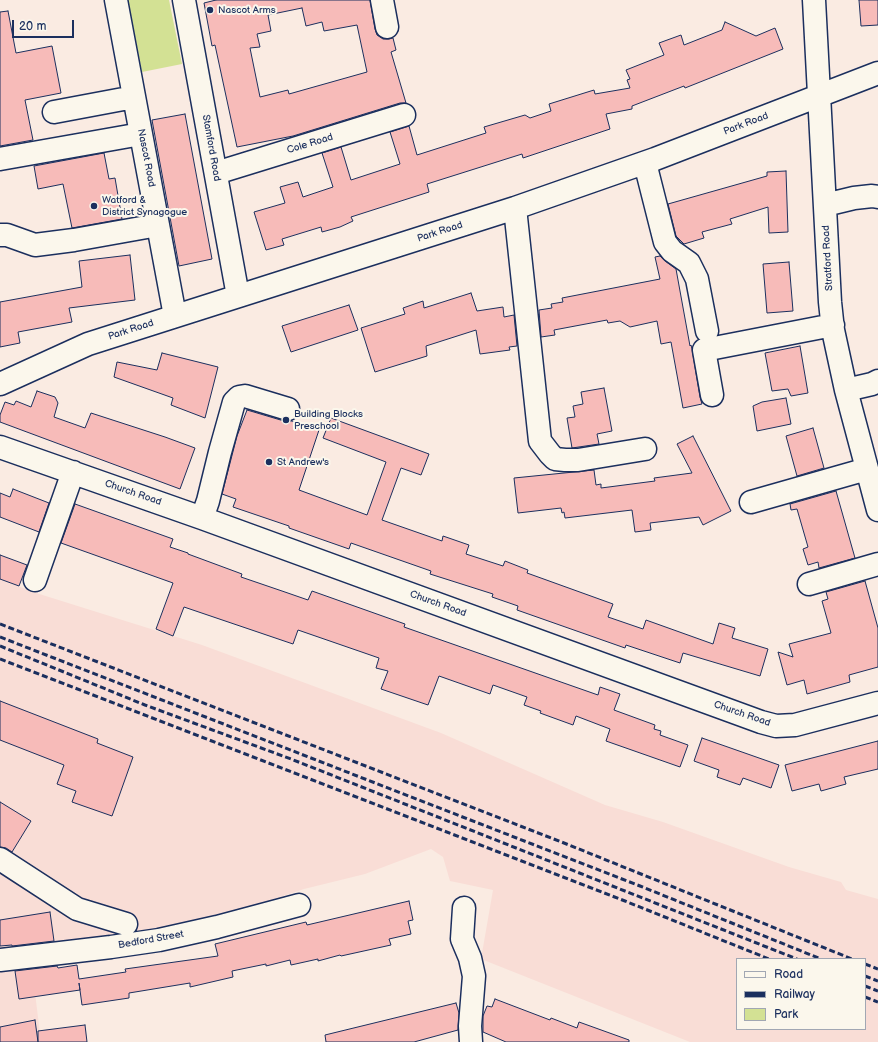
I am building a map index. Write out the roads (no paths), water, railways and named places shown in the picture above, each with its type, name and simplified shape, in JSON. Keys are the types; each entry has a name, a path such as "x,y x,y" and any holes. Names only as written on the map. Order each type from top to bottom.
{"street":[{"name":"Nascot Road","path":"116,0 175,316"},
{"name":"Stamford Road","path":"184,0 238,296"},
{"path":"382,0 387,27"},
{"name":"Stratford Road","path":"814,0 830,302 846,390 872,477 878,510"},
{"name":"Park Road","path":"0,384 88,344 515,208 645,163 878,73"},
{"path":"54,112 134,97"},
{"name":"Cole Road","path":"216,173 404,115"},
{"path":"0,159 141,134"},
{"path":"645,163 664,242 672,251 689,262 697,279 706,331"},
{"path":"825,205 854,198 872,196 878,198"},
{"path":"515,208 540,441 555,459 565,460 578,460 645,449"},
{"path":"0,235 7,234 35,244 74,240 158,225"},
{"path":"712,395 704,350 833,325"},
{"path":"846,390 878,381"},
{"path":"202,518 208,501 234,402 239,397 245,396 288,410"},
{"name":"Church Road","path":"0,447 202,518 761,722 776,726 795,725 878,703"},
{"path":"35,580 73,472"},
{"path":"751,502 872,477"},
{"path":"809,584 878,564"},
{"path":"0,859 77,910 126,924"},
{"name":"Bedford Street","path":"0,960 159,940 217,927 299,905"},
{"path":"464,908 462,939 470,958 474,976 470,1026 471,1042"}],"railway":[{"path":"0,624 564,843 850,958"},
{"path":"0,637 640,886 819,958"},
{"path":"0,646 145,705 291,759 794,958"},
{"path":"0,659 625,901 767,958"},
{"path":"866,964 878,969"},
{"path":"866,976 878,981"},
{"path":"866,986 878,991"},
{"path":"866,997 878,1002"}],"place":[{"name":"Nascot Arms","path":"210,10"},
{"name":"Watford & District Synagogue","path":"94,206"},
{"name":"Building Blocks Preschool","path":"286,420"},
{"name":"St Andrew's","path":"269,462"}]}
